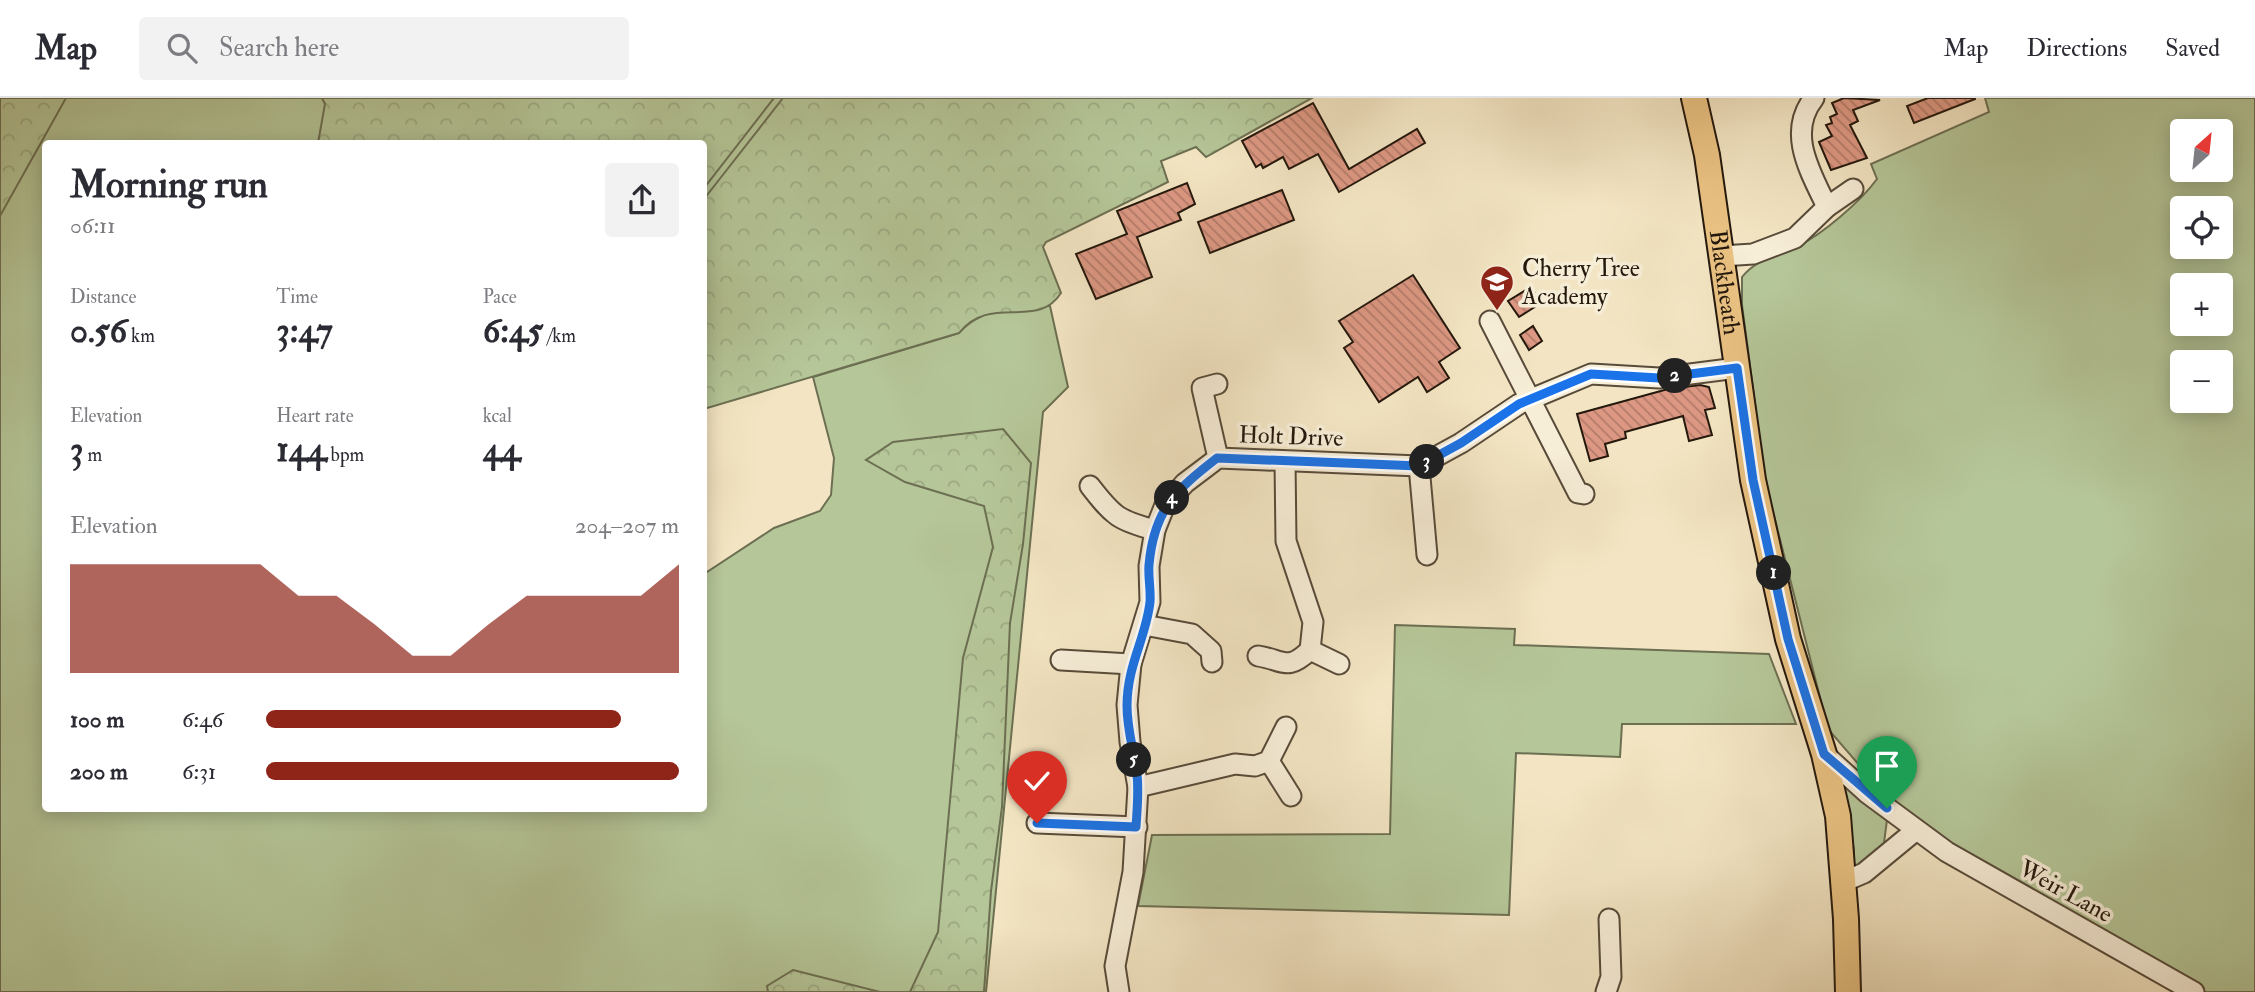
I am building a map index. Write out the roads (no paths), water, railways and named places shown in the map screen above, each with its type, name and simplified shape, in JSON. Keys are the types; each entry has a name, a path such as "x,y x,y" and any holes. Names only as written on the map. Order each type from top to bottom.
{"main road":[{"name":"Blackheath","path":"1694,98 1707,155 1753,480 1788,639 1824,754 1838,816 1847,992"}],"street":[{"path":"1814,98 1800,133 1803,152 1827,207"},
{"path":"1722,256 1753,254 1795,238 1827,207 1853,189"},
{"path":"1490,321 1575,493"},
{"path":"1427,555 1422,530 1419,466 1530,399 1591,374 1659,378 1737,368"},
{"path":"1217,384 1202,388 1217,458"},
{"name":"Holt Drive","path":"1119,992 1115,966 1133,872 1139,788 1128,717 1131,664 1150,602 1149,566 1155,530 1165,505 1185,483 1217,458 1419,466"},
{"path":"1258,656 1282,665 1299,661 1310,650 1313,622 1286,541 1285,461"},
{"path":"1090,486 1105,505 1127,524 1155,530"},
{"path":"1144,625 1192,634 1211,651 1212,662"},
{"path":"1310,650 1339,664"},
{"path":"1061,660 1131,664"},
{"path":"1139,788 1235,764 1255,765 1269,761 1286,727"},
{"name":"Weir Lane","path":"1824,754 1915,831 2194,992"},
{"path":"1269,761 1291,796"},
{"path":"1037,823 1136,827"},
{"path":"1843,882 1864,873 1915,831"},
{"path":"1606,992 1611,977 1609,919"}],"place":[{"name":"Cherry Tree Academy","path":"1497,312"}]}
